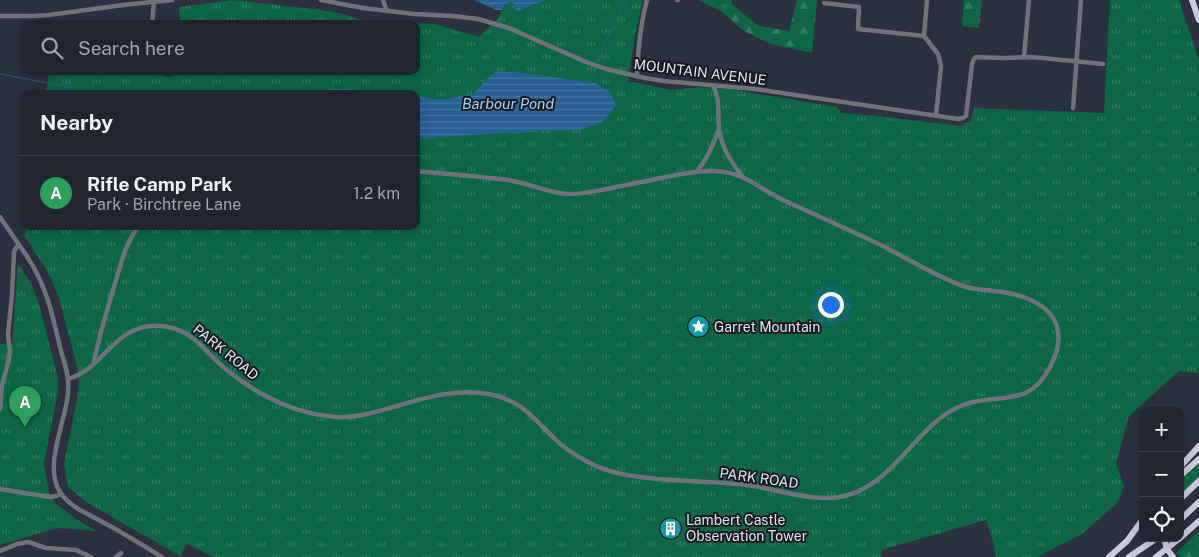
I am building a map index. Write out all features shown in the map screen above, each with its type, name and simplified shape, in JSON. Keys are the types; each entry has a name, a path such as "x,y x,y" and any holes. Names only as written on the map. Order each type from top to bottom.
{"highway":[{"path":"1192,0 1199,20"},
{"path":"1184,463 1199,446"},
{"path":"1184,472 1199,459"},
{"path":"1182,497 1199,481"},
{"path":"1184,516 1199,502"},
{"path":"1184,535 1199,521"},
{"path":"1110,557 1127,541 1139,524"},
{"path":"1129,557 1152,542"},
{"path":"1165,542 1167,549 1173,557"},
{"path":"1156,557 1176,542"}],"street":[{"path":"0,16 50,15 172,0"},
{"name":"MOUNTAIN AVENUE","path":"321,0 363,8 464,17 499,24 586,62 637,76 664,81 754,89 958,118 966,116 972,64 976,57 1024,57"},
{"path":"383,0 387,11"},
{"path":"637,76 639,40 648,0"},
{"path":"927,0 924,36 938,54 941,66 936,115"},
{"path":"1029,0 1024,57 1032,56 1103,64"},
{"path":"1072,108 1080,0"},
{"path":"152,20 154,2"},
{"path":"824,3 859,7 858,29 924,36"},
{"name":"PARK ROAD","path":"712,86 718,100 719,129 723,144 729,157 745,179"},
{"name":"PARK ROAD","path":"697,171 712,148 719,129"},
{"name":"PARK ROAD","path":"68,379 80,376 128,332 146,326 169,327 187,334 198,342 222,367 252,389 293,409 337,417 358,417 442,394 471,392 489,394 505,398 529,412 568,451 601,469 628,476 744,485 800,495 839,498 851,495 875,482 899,461 942,416 960,406 973,402 1010,398 1033,389 1045,377 1058,352 1059,334 1056,324 1052,316 1040,306 1007,292 964,286 936,274 865,238 778,198 737,174 697,171 590,192 568,194 548,191 513,180 420,171"},
{"path":"0,217 40,278 49,301 68,379 68,393 54,464 55,482 61,494 81,511 162,557"},
{"path":"94,363 96,348 124,253 136,230"},
{"path":"0,409 2,385 10,352 8,334 14,252 19,245"},
{"path":"96,348 102,352 108,349"},
{"path":"0,489 50,497 61,494"},
{"path":"0,551 28,542 46,548 76,550 91,557"},
{"path":"116,557 121,553"}],"green space":[{"path":"233,0 321,10 363,20 180,20 179,7"},
{"path":"546,0 643,0 635,35 628,82 671,90 700,87 730,89 837,107 841,113 961,126 971,120 974,108 1104,113 1110,0 1179,0 1199,60 1199,373 1179,371 1129,416 1116,463 1124,486 1118,502 1082,534 1037,557 996,557 986,520 881,550 882,557 214,557 187,544 180,556 86,502 68,487 64,464 78,395 79,374 59,298 49,274 24,235 26,230 420,230 420,90 46,90 49,75 159,75 170,77 175,75 420,75 420,24 434,24 479,37 498,19 505,4 511,2 514,3 518,11"},
{"path":"699,0 732,0 731,4 759,26 789,31 797,0 817,0 812,53 771,44 744,31 721,11"},
{"path":"699,0 732,0 731,4 721,11"},
{"path":"964,0 982,0 979,28 962,26"},
{"path":"862,252 871,256 863,271 854,266"},
{"path":"18,264 31,283 39,304 58,377 58,392 44,463 49,493 56,504 96,531 57,528 0,545 0,344 12,344"},
{"path":"1199,464 1199,477 1184,492 1184,477"},
{"path":"1199,531 1199,557 1182,557 1176,553"}],"water":[{"path":"474,0 546,0 518,11 511,2 505,4 502,10 496,10"},
{"name":"Barbour Pond","path":"495,72 515,72 595,83 610,92 616,105 602,123 578,130 420,139 420,97 441,100 473,94"},
{"path":"336,89 362,90 321,90"}],"waterway":[{"path":"598,63 626,0"},
{"path":"591,83 597,67"},
{"path":"0,74 75,88 76,90"}],"place":[{"name":"Garret Mountain","path":"698,327"},
{"name":"Rifle Camp Park","path":"25,427"},
{"name":"Lambert Castle Observation Tower","path":"670,528"}]}
